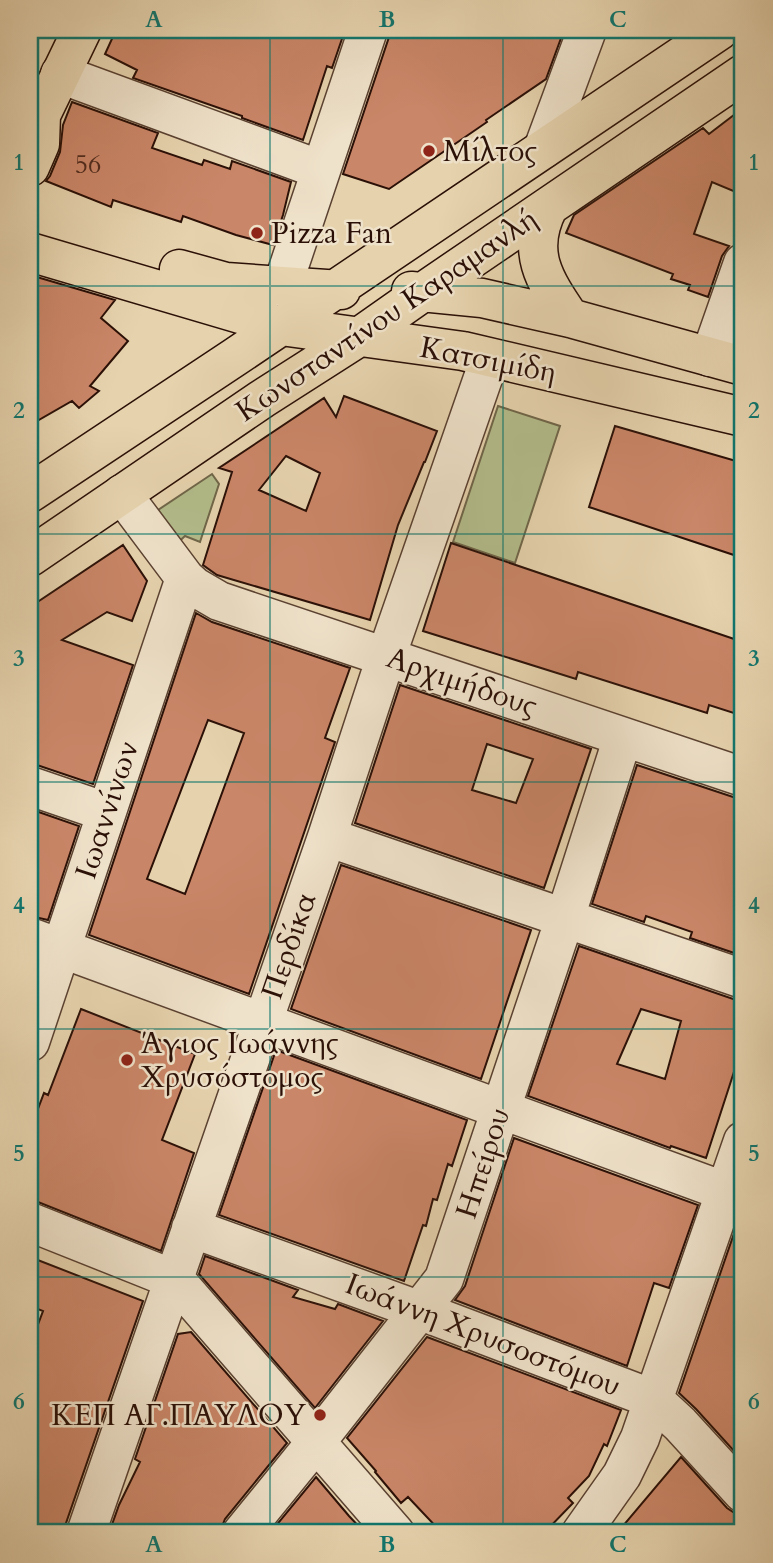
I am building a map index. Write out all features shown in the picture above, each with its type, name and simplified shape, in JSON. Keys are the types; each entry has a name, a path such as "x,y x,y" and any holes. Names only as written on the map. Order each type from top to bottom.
{"main road":[{"path":"30,167 40,144 35,120 82,30"},
{"name":"Κωνσταντίνου Καραμανλή","path":"30,493 720,30"},
{"name":"Κωνσταντίνου Καραμανλή","path":"30,557 262,399 359,337 743,74"},
{"path":"549,206 538,237 540,263 549,287 570,318"},
{"name":"Κατσιμίδη","path":"30,224 217,280 282,287 423,292 482,298 570,318 727,361"},
{"name":"Κατσιμίδη","path":"30,252 281,326 463,351 743,417"}],"street":[{"path":"282,287 368,30"},
{"path":"542,149 587,30"},
{"path":"60,74 321,170"},
{"path":"727,361 743,263"},
{"name":"Περδίκα","path":"86,1533 490,358"},
{"name":"Αρχιμήδους","path":"122,495 185,578 206,594 229,605 743,778"},
{"name":"Ιωαννίνων","path":"30,1042 45,943 106,812 185,578"},
{"name":"Ηπείρου","path":"242,1533 444,1279 623,737"},
{"path":"30,786 106,812"},
{"path":"327,837 743,979"},
{"path":"45,943 735,1195"},
{"path":"581,1533 622,1475 640,1438 735,1195 743,1140"},
{"path":"30,1222 173,1279 395,1533"},
{"name":"Ιωάννη Χρυσοστόμου","path":"191,1228 653,1399 680,1424 743,1493"}],"green space":[{"path":"498,406 560,426 515,563 453,542"},
{"path":"212,474 219,484 200,542 185,536 170,550 146,518"}],"building":[{"path":"116,30 345,30 332,68 327,66 303,140 133,78 137,70 105,54"},
{"path":"389,30 564,30 546,79 389,189 343,174 389,37"},
{"path":"72,102 158,133 152,148 202,165 204,160 230,169 232,161 291,182 273,245 183,216 181,222 113,200 111,207 46,181 60,152 63,125"},
{"path":"743,108 743,195 712,182 694,234 729,246 722,256 708,297 688,290 690,285 671,279 673,274 566,233 574,215 703,128 709,134"},
{"path":"30,275 115,300 101,318 128,341 90,386 99,391 79,408 72,401 30,425"},
{"path":"344,396 437,431 398,525 370,620 217,575 203,565 232,472 219,468 324,398 336,417","holes":["286,456 320,473 306,511 259,490"]},
{"path":"615,426 743,463 743,558 589,507"},
{"path":"451,543 743,642 743,716 709,705 707,713 578,672 576,679 423,631"},
{"path":"123,545 147,581 132,621 107,612 62,640 133,665 93,784 30,765 30,607"},
{"path":"196,613 212,622 350,668 325,738 335,742 249,994 89,935","holes":["208,720 244,733 185,894 147,879"]},
{"path":"400,685 591,749 544,888 355,823","holes":["487,744 533,759 516,803 472,790"]},
{"path":"637,765 743,798 743,956 690,938 692,932 646,916 644,922 592,904"},
{"path":"30,809 79,826 48,920 30,916"},
{"path":"341,865 531,930 481,1079 291,1009"},
{"path":"579,946 736,1000 743,1000 743,1044 706,1158 671,1146 670,1148 528,1096","holes":["641,1009 681,1021 665,1079 617,1064"]},
{"path":"81,1009 195,1054 162,1140 194,1153 161,1251 30,1201 30,1130 44,1093 48,1095"},
{"path":"276,1050 467,1120 452,1166 448,1164 437,1200 433,1199 426,1226 423,1225 404,1281 219,1215"},
{"path":"514,1138 698,1205 669,1288 654,1283 627,1366 455,1300 465,1286"},
{"path":"739,1219 743,1219 743,1461 679,1393"},
{"path":"205,1256 298,1290 293,1297 335,1309 338,1304 383,1321 315,1408 199,1274"},
{"path":"30,1257 143,1301 65,1526 65,1533 30,1533 30,1346 43,1311 30,1306"},
{"path":"191,1332 287,1443 225,1519 221,1533 109,1533 140,1462 135,1459 178,1334"},
{"path":"427,1337 621,1410 607,1446 604,1444 589,1476 568,1498 573,1503 544,1533 442,1533 408,1497 401,1503 347,1438"},
{"path":"681,1457 727,1508 736,1514 743,1514 743,1533 617,1533"},
{"path":"316,1477 349,1516 365,1533 270,1533"}],"place":[{"name":"Μίλτος","path":"429,151"},
{"name":"Pizza Fan","path":"257,233"},
{"name":"Άγιος Ιωάννης Χρυσόστομος","path":"127,1060"},
{"name":"ΚΕΠ ΑΓ.ΠΑΥΛΟΥ","path":"320,1415"}]}
